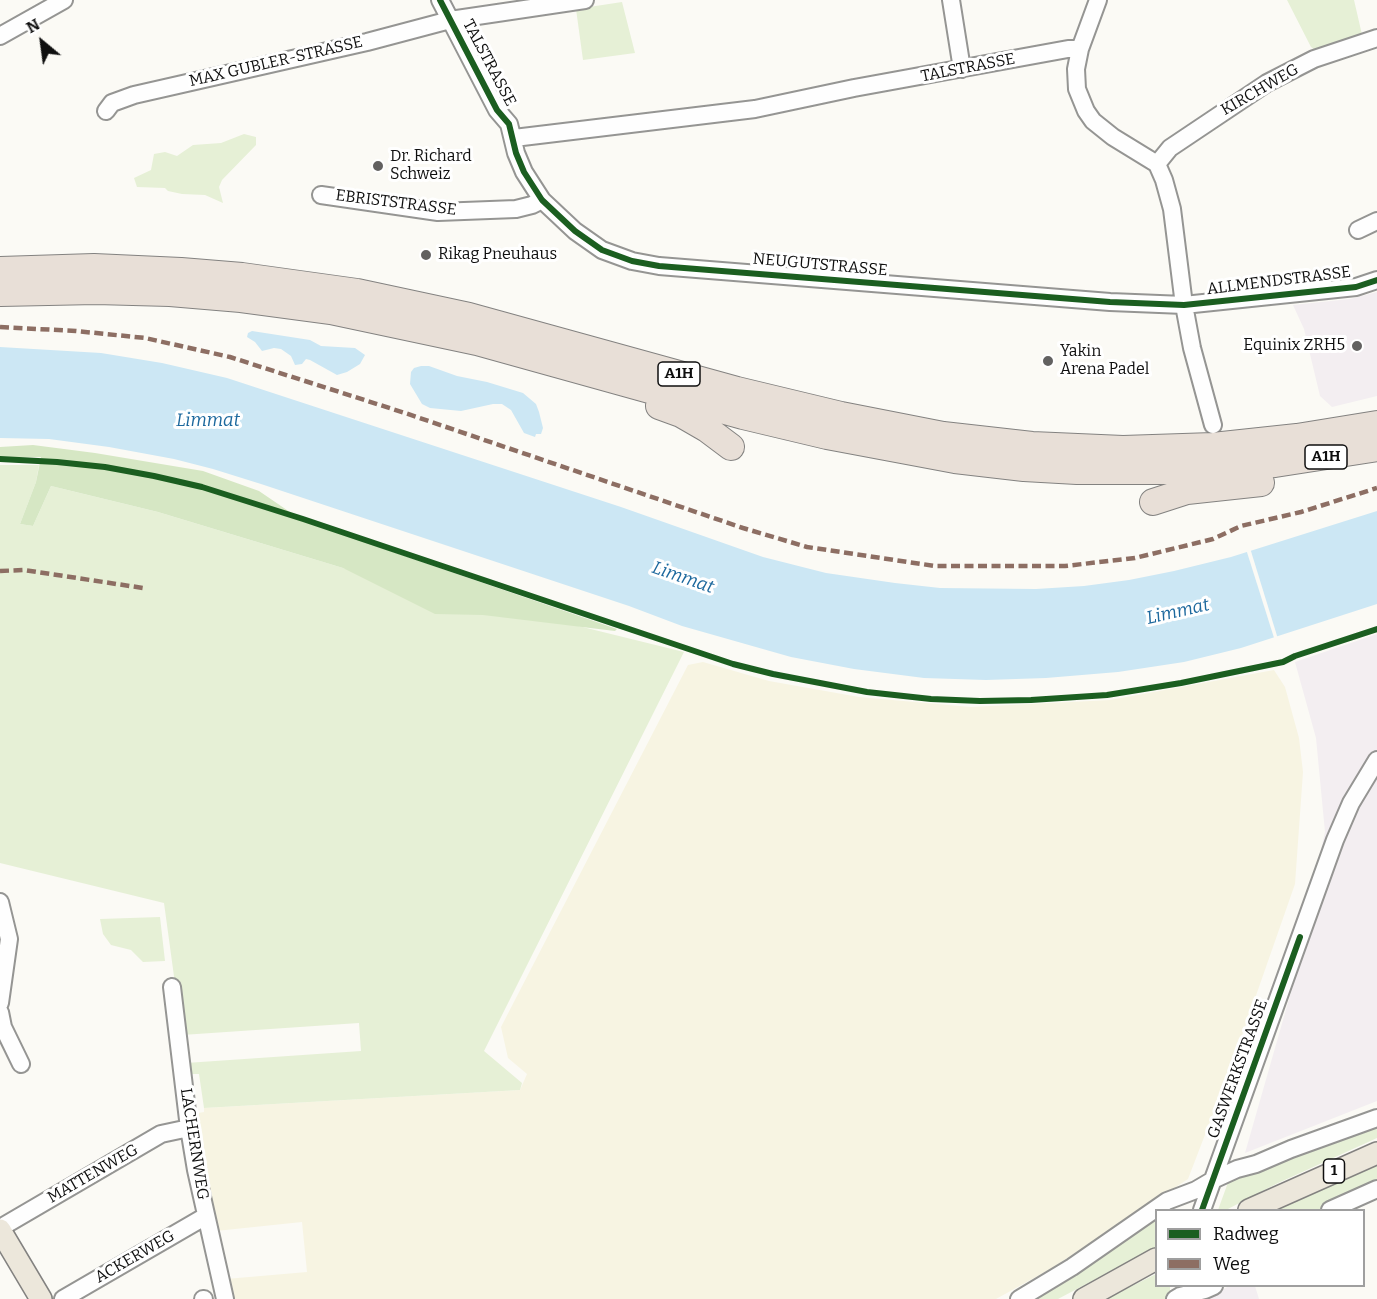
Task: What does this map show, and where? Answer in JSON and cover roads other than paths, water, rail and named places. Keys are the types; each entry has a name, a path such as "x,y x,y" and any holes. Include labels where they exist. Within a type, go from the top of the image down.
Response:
{"highway":[{"name":"A1H","path":"0,270 94,267 181,271 242,276 357,292 470,316 737,390 841,415 943,435 1021,444 1123,449 1213,446 1297,437 1377,424"},
{"name":"A1H","path":"0,293 96,291 170,293 241,299 331,311 386,321 547,361 743,416 827,436 955,460 1024,468 1130,472 1200,470 1275,464 1377,448"},
{"path":"547,361 681,414 707,429 731,447"},
{"path":"1153,502 1199,489 1293,479 1377,465"}],"main road":[{"name":"1","path":"1251,1209 1377,1153"},
{"path":"0,1229 41,1299"},
{"path":"1084,1299 1155,1260"}],"street":[{"path":"0,36 64,0"},
{"name":"TALSTRASSE","path":"440,0 497,110 509,124 514,138 745,111 1068,49 1080,49"},
{"name":"MAX GUBLER-STRASSE","path":"106,111 112,103 134,94 359,44 450,20 585,0"},
{"path":"951,0 962,69"},
{"path":"1098,0 1080,49 1076,69 1077,89 1093,121 1113,137 1156,164 1169,194 1184,306 1192,348 1213,425"},
{"name":"KIRCHWEG","path":"1156,164 1170,148 1267,83 1314,59 1377,38"},
{"name":"NEUGUTSTRASSE","path":"514,138 516,153 524,172 542,200 575,231 602,250 632,261 659,266 1184,306"},
{"name":"EBRISTSTRASSE","path":"321,195 438,212 516,209 542,200"},
{"path":"1358,230 1377,221"},
{"name":"ALLMENDSTRASSE","path":"1184,306 1356,287 1377,280"},
{"name":"GASWERKSTRASSE","path":"1202,1209 1226,1138 1344,820 1377,760"},
{"path":"0,902 9,939 0,1003"},
{"name":"LACHERNWEG","path":"172,987 189,1128 225,1299"},
{"path":"0,1012 2,1024 21,1064"},
{"path":"1155,1209 1167,1201 1196,1190 1237,1169 1256,1164 1377,1118"},
{"name":"MATTENWEG","path":"0,1229 161,1134 189,1128"},
{"path":"1226,1138 1240,1160 1256,1164"},
{"path":"1332,1209 1377,1189"},
{"path":"1019,1299 1072,1267 1155,1209"},
{"name":"ACKERWEG","path":"63,1299 206,1215"},
{"path":"1178,1295 1212,1287"}],"water":[{"path":"252,331 310,340 321,346 355,348 365,355 360,364 337,375 306,359 302,364 295,365 291,356 281,349 262,351 255,342 247,337"},
{"name":"Limmat","path":"0,347 101,353 162,363 227,378 621,507 763,557 826,573 895,583 940,588 1036,589 1129,580 1231,557 1377,511 1377,604 1241,648 1184,662 1118,672 986,680 924,678 854,669 791,657 682,626 629,606 213,469 109,447 49,439 0,438"},
{"path":"429,366 457,376 523,393 536,404 543,428 541,434 536,434 535,437 524,433 511,410 502,404 461,411 430,408 422,404 410,384 411,372 414,368"}],"place":[{"name":"Dr. Richard Schweiz","path":"378,166"},
{"name":"Rikag Pneuhaus","path":"426,255"},
{"name":"Equinix ZRH5","path":"1357,346"},
{"name":"Yakin Arena Padel","path":"1048,361"}]}
